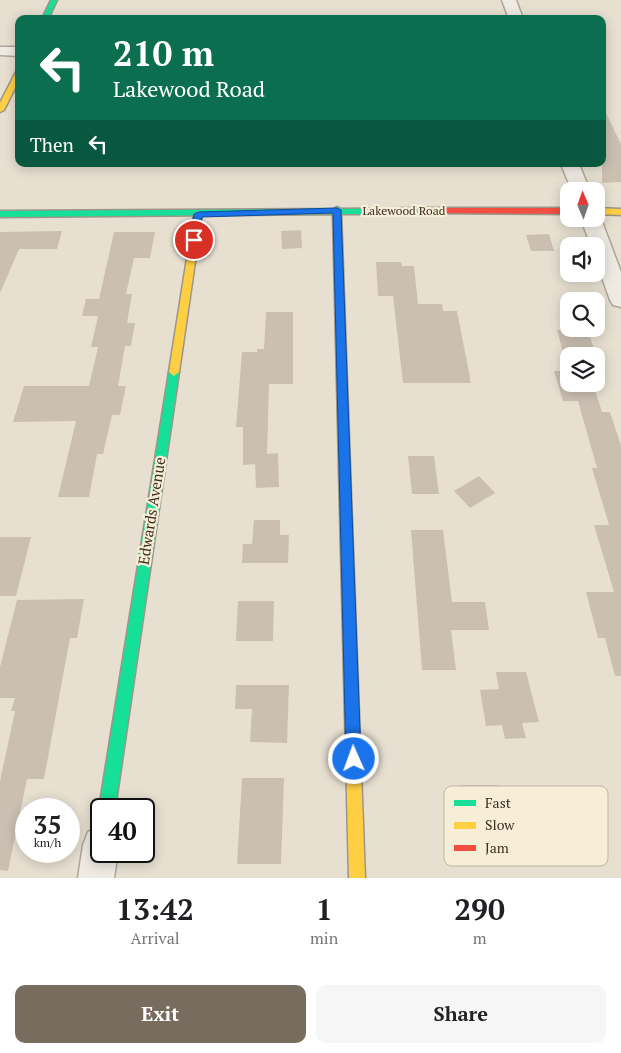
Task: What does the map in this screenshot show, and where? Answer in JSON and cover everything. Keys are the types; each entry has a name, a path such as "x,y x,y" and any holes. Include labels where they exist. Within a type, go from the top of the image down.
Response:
{"street":[{"path":"47,15 54,0"},
{"path":"509,0 515,15"},
{"path":"0,52 15,52"},
{"path":"0,110 15,80"},
{"path":"571,167 577,182"},
{"path":"337,210 357,878"},
{"name":"Lakewood Road","path":"0,214 198,214 337,210 560,211"},
{"path":"605,212 621,212"},
{"name":"Edwards Avenue","path":"109,798 198,214"},
{"path":"594,228 621,300"},
{"path":"96,878 98,863"}],"building":[{"path":"606,113 621,144 621,182 602,182 602,167 606,167"},
{"path":"301,230 302,248 282,249 281,231"},
{"path":"62,231 57,249 19,249 0,293 0,232"},
{"path":"114,232 155,232 150,258 134,258 126,294 132,294 127,323 135,323 131,346 125,346 118,386 126,386 120,415 112,415 103,454 97,454 89,497 58,497 76,421 13,422 24,386 89,386 98,347 91,347 98,316 82,316 86,299 99,299"},
{"path":"549,234 554,251 531,251 526,235"},
{"path":"376,262 401,262 402,266 414,266 418,304 442,304 443,311 457,311 471,383 403,383 393,296 378,296"},
{"path":"266,312 293,312 293,384 269,384 267,454 278,453 279,487 256,488 255,464 243,465 243,427 236,427 242,352 257,352 257,349 264,349"},
{"path":"557,330 560,330 560,337 590,337 593,347 562,347"},
{"path":"554,371 560,371 560,391"},
{"path":"560,392 596,392 602,412 610,412 621,446 621,676 615,676 605,638 598,638 586,592 614,592 594,525 609,525 592,468 597,468 578,401 563,401"},
{"path":"408,456 434,456 439,494 412,494"},
{"path":"479,476 495,493 470,508 454,491"},
{"path":"254,520 280,520 280,535 289,535 288,563 242,563 243,544 252,544"},
{"path":"411,530 443,530 452,602 485,602 489,630 451,630 456,670 422,670"},
{"path":"0,537 31,537 16,596 0,596"},
{"path":"84,599 77,638 70,638 44,779 27,779 23,798 15,798 15,837 8,871 0,870 0,781 15,711 11,711 15,698 0,698 0,667 17,600"},
{"path":"238,601 274,601 273,641 236,641"},
{"path":"496,672 526,672 539,722 522,723 526,738 505,739 502,725 486,726 480,690 499,689"},
{"path":"236,685 289,685 287,743 250,742 252,709 235,709"},
{"path":"242,778 284,778 281,864 237,864"},
{"path":"460,785 498,786 460,786"}],"traffic: fast":[{"path":"47,15 54,0"},
{"path":"337,210 347,552"},
{"path":"0,214 427,211"},
{"path":"109,798 174,372"}],"traffic: slow":[{"path":"0,110 15,80"},
{"path":"605,211 621,212"},
{"path":"174,372 198,214"},
{"path":"347,552 357,878"}],"traffic: jam":[{"path":"427,211 560,211"}],"route":[{"path":"194,240 198,214 337,210 354,759"}]}
